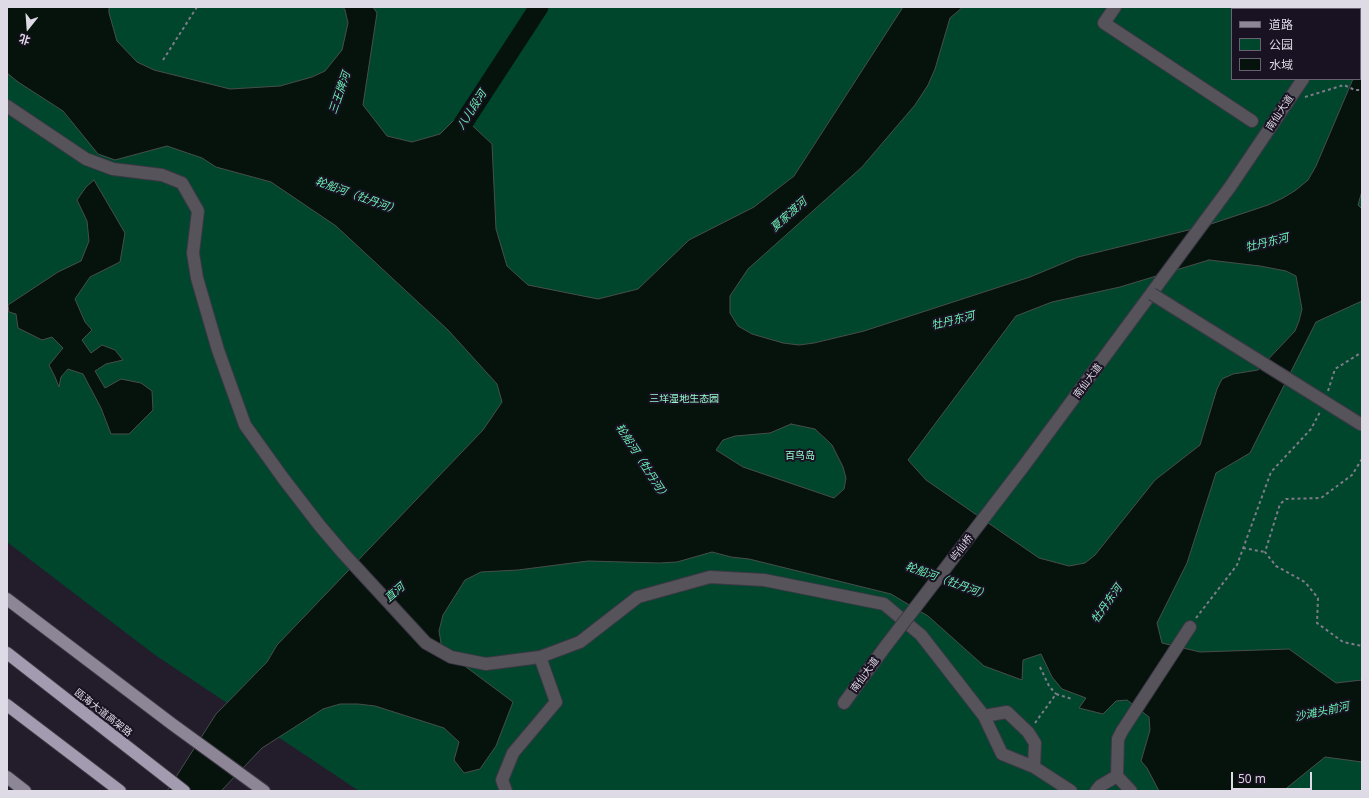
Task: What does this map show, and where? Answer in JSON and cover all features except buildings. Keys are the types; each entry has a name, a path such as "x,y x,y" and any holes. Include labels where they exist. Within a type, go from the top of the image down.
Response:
{"highway":[{"name":"瓯海大道高架路","path":"7,654 184,791"},
{"path":"7,705 120,791"},
{"path":"149,764 193,791"},
{"path":"105,779 110,791"}],"main road":[{"path":"7,599 172,724 260,788"},
{"path":"7,778 25,791"}],"street":[{"path":"1115,7 1104,23 1252,122"},
{"name":"南仙大道","path":"1023,467 1230,187 1302,80"},
{"path":"7,106 86,159 113,169 162,175 182,183 198,211 193,253 196,278 218,350 245,424 283,478 343,553 426,643 451,657 486,664 540,657 580,642 638,597 710,577 764,580 884,604 921,634 984,716 1002,754 1034,767 1071,791"},
{"path":"1152,294 1362,425"},
{"name":"屿仙桥","path":"885,647 1023,467"},
{"path":"1131,791 1116,776 1118,739 1122,730 1190,627"},
{"name":"南仙大道","path":"844,703 885,647"},
{"path":"506,791 502,780 513,753 556,702 540,657"},
{"path":"984,716 1007,712 1028,732 1035,743 1034,767"},
{"path":"1096,791 1100,786 1116,776"}],"path":[{"path":"163,60 197,7"},
{"path":"1302,98 1344,85 1355,90 1362,90"},
{"path":"1326,397 1335,369 1359,354 1362,354"},
{"path":"1190,627 1237,565 1271,472 1311,429 1321,410"},
{"path":"1265,552 1280,504 1286,499 1321,498 1352,475 1362,459"},
{"path":"1243,548 1265,552 1276,566 1305,582 1318,598 1317,623 1343,642 1362,646"},
{"path":"1040,667 1048,686 1056,694 1072,699"},
{"path":"1028,732 1056,694"}],"green space":[{"name":"三垟湿地生态园","path":"7,7 1362,7 1362,791 359,791 155,655 7,542"}],"water":[{"path":"7,7 109,7 109,13 117,41 137,62 154,70 230,89 280,86 312,77 325,71 342,50 348,23 343,7 373,7 377,13 363,105 387,136 412,142 440,134 460,114 492,144 496,229 507,266 528,285 598,299 638,289 689,240 754,207 794,176 903,7 963,7 950,18 935,69 928,85 915,105 862,167 748,269 730,296 730,313 738,326 752,334 783,343 799,345 814,343 864,331 1030,277 1078,257 1205,226 1268,205 1283,198 1308,180 1316,166 1353,80 1361,80 1362,57 1362,191 1358,205 1362,209 1362,301 1316,322 1250,453 1216,473 1187,563 1157,623 1162,643 1200,652 1289,649 1336,683 1362,680 1362,762 1325,757 1283,791 1159,791 1147,768 1141,761 1150,730 1149,717 1127,700 1116,701 1103,714 1079,708 1086,698 1062,689 1052,677 1041,654 1023,660 1022,680 984,666 928,616 891,594 749,559 731,557 712,552 677,562 588,561 518,570 481,572 465,580 443,615 439,631 442,649 513,702 496,746 480,769 464,773 454,760 459,742 444,728 375,706 340,704 323,709 262,748 221,791 167,791 216,714 267,662 277,645 483,430 502,402 497,384 448,330 336,226 271,182 216,167 202,158 167,146 115,160 98,154 63,111 18,82 7,73","holes":["1209,260 1260,266 1286,271 1296,276 1302,309 1295,331 1258,370 1233,374 1222,379 1217,389 1200,445 1155,480 1095,555 1085,563 1069,566 1039,558 926,480 908,460 1016,316 1052,302 1120,287","791,424 815,429 832,445 843,467 846,478 844,489 834,498 743,467 716,450 723,440 735,436 770,433"]},
{"path":"1323,7 1362,7 1362,52 1361,8"},
{"path":"94,180 125,233 120,262 90,277 75,299 85,322 92,330 82,340 91,353 102,345 115,350 123,360 106,364 95,371 105,388 121,379 141,383 152,391 153,410 129,434 111,434 101,408 83,374 68,369 61,377 59,387 49,365 63,348 52,337 42,340 18,328 16,314 9,312 8,305 58,272 81,261 89,241 87,221 77,200 86,187"}],"waterway":[{"name":"八儿段河","path":"451,142 539,7"}],"water label":[{"name":"三王牌河","path":"340,93"},
{"name":"轮船河（牡丹河）","path":"357,196"},
{"name":"夏家渡河","path":"789,215"},
{"name":"牡丹东河","path":"1267,243"},
{"name":"牡丹东河","path":"953,321"},
{"name":"轮船河（牡丹河）","path":"642,462"},
{"name":"轮船河（牡丹河）","path":"947,581"},
{"name":"直河","path":"395,593"},
{"name":"牡丹东河","path":"1107,604"},
{"name":"沙滩头前河","path":"1322,712"}],"park label":[{"name":"百鸟岛","path":"800,456"}]}
